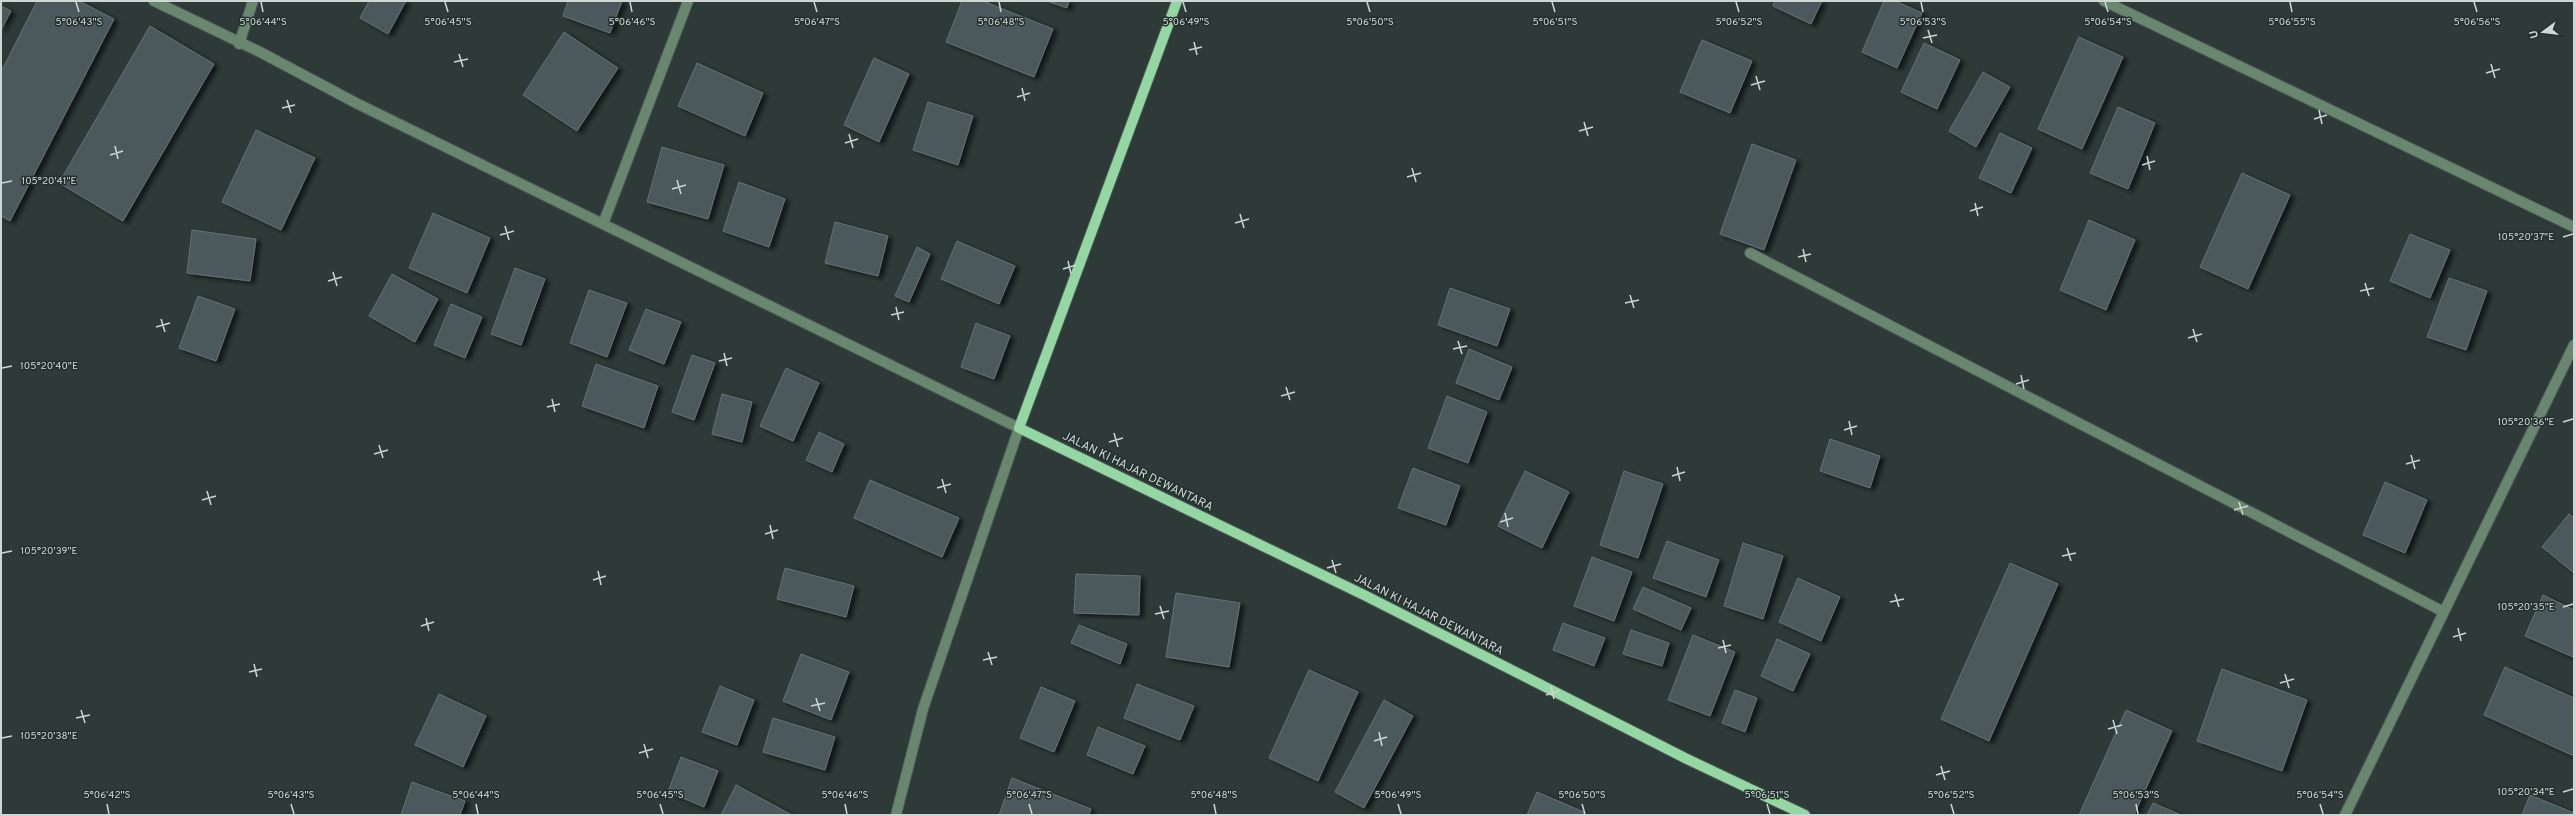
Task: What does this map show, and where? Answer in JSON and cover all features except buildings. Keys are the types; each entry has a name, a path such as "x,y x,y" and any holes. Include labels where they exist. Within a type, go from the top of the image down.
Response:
{"main road":[{"path":"1019,428 1177,1"},
{"name":"JALAN KI HAJAR DEWANTARA","path":"1019,428 1366,596 1687,759 1805,815"}],"street":[{"path":"154,1 238,44 1019,428 923,709 896,815"},
{"path":"238,44 253,1"},
{"path":"603,224 688,1"},
{"path":"2104,1 2574,227"},
{"path":"1750,253 2444,612"},
{"path":"2345,815 2574,345"}]}
